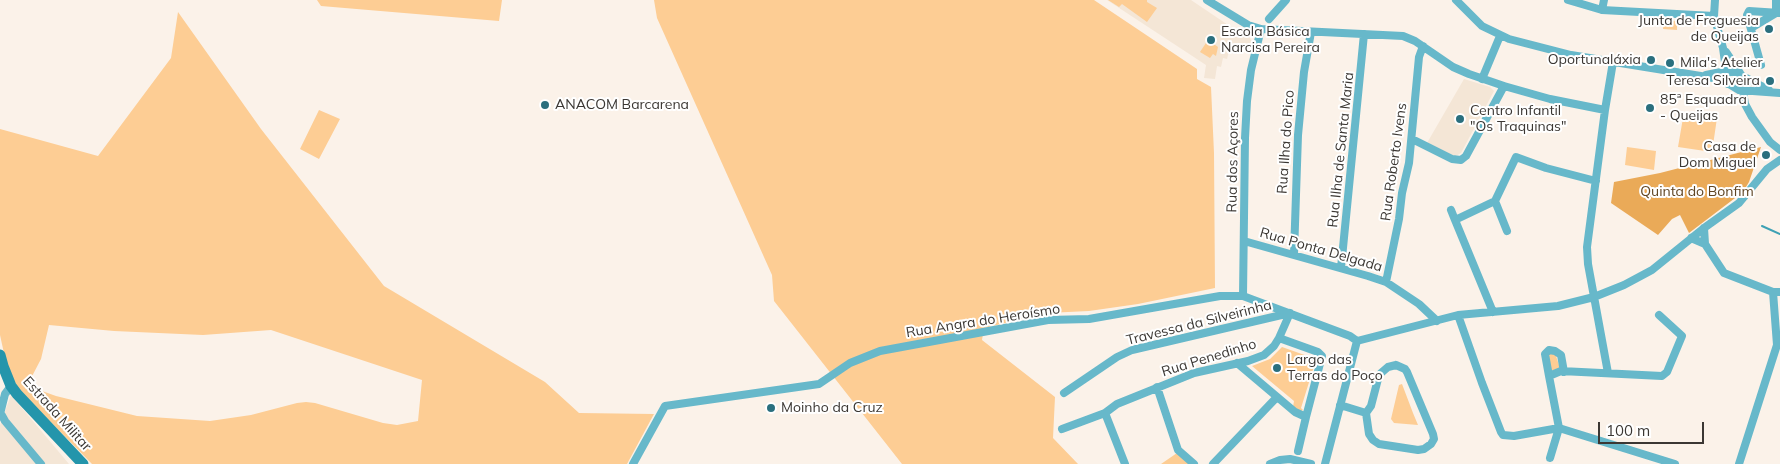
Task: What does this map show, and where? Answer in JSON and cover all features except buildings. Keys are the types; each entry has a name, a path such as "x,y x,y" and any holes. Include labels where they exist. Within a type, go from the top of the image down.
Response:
{"street":[{"path":"1207,0 1248,25 1261,29 1403,36 1416,40 1453,67 1482,79 1550,99 1605,110"},
{"path":"1269,19 1286,0"},
{"path":"1456,0 1479,23 1500,36 1550,50 1719,79 1731,76"},
{"path":"1568,0 1602,10 1714,16"},
{"path":"1602,10 1604,0"},
{"path":"1715,0 1714,16 1734,88 1744,91 1776,92"},
{"path":"1776,0 1778,13"},
{"path":"1761,65 1747,17 1749,11 1778,13"},
{"path":"1751,28 1778,13"},
{"name":"Rua dos Açores","path":"1243,296 1244,138 1248,90 1261,29"},
{"name":"Rua Ilha do Pico","path":"1294,254 1298,135 1310,32"},
{"name":"Rua Ilha de Santa Maria","path":"1341,268 1364,34"},
{"path":"1482,79 1500,36"},
{"name":"Rua Roberto Ivens","path":"1386,282 1409,164 1419,57 1423,46"},
{"path":"1723,48 1731,76"},
{"path":"1608,373 1588,264 1587,247 1613,62"},
{"path":"1704,76 1731,76 1749,80 1776,92"},
{"path":"1749,80 1749,86 1744,91 1745,104 1770,142 1780,150"},
{"path":"1412,139 1452,160 1461,160 1466,156 1504,86"},
{"path":"1455,220 1496,201 1516,157 1546,168 1596,181"},
{"path":"1325,464 1357,341 1458,315 1558,306 1594,297 1624,285 1652,270 1691,238 1739,203 1767,169 1780,160"},
{"path":"1496,201 1507,231"},
{"path":"1451,210 1493,312"},
{"path":"1704,228 1705,244 1724,273 1776,292 1778,316 1777,345 1739,464"},
{"path":"1691,238 1705,244"},
{"name":"Rua Ponta Delgada","path":"1244,241 1386,282 1419,304 1437,321"},
{"name":"Rua Angra do Heroísmo","path":"633,464 665,406 819,384 850,363 880,351 1048,320 1089,319 1220,296 1243,296 1350,336 1357,341"},
{"name":"Rua Penedinho","path":"1062,429 1105,413 1117,404 1194,373 1264,355 1280,338 1290,313"},
{"name":"Travessa da Silveirinha","path":"1064,393 1117,357 1132,350 1290,313"},
{"path":"1458,315 1503,435 1514,436 1559,428 1675,464"},
{"path":"1549,376 1564,372 1658,377 1665,374 1682,336 1659,315"},
{"path":"1280,338 1318,352 1322,356 1298,451"},
{"path":"1550,458 1559,428 1545,354 1549,350 1555,350 1561,355 1564,372"},
{"name":"Estrada Militar","path":"0,355 11,386 17,394 83,464"},
{"path":"1237,363 1295,412 1306,417"},
{"path":"1396,365 1407,372 1432,430 1434,439 1431,444 1421,450 1379,444 1369,434 1366,413 1371,406 1379,376 1388,367 1396,365"},
{"path":"11,386 5,394 0,413 41,464"},
{"path":"1157,387 1178,450 1194,464"},
{"path":"1214,464 1277,397"},
{"path":"1340,405 1366,413"},
{"path":"1105,413 1125,464"},
{"path":"1270,464 1280,460 1311,464"}],"shaded area":[{"path":"317,0 502,0 499,21 321,6"},
{"path":"654,0 1094,0 1197,69 1197,79 1211,87 1214,153 1215,288 1138,304 1089,311 1047,313 984,328 982,340 1055,397 1053,438 1078,464 902,464 774,301 772,275 657,18"},
{"name":"Escola Básica Narcisa Pereira","path":"1107,0 1191,0 1234,29 1239,30 1238,33 1248,35 1253,42 1252,46 1231,43 1227,59 1223,58 1221,67 1217,66 1215,79 1204,78 1206,65"},
{"path":"1108,0 1147,0 1147,2 1157,8 1147,22 1122,4 1119,7"},
{"path":"178,12 261,129 384,286 545,382 579,413 654,414 627,464 92,464 19,390 7,367 0,335 0,129 98,156 171,58","holes":["49,325 114,331 203,335 271,330 422,380 418,421 397,425 383,423 306,402 251,415 210,421 137,416 56,396 42,391 29,382 41,359"]},
{"path":"1664,20 1677,21 1677,30 1663,29"},
{"path":"1208,40 1218,47 1216,56 1213,54 1210,58 1200,52"},
{"name":"Centro Infantil \"Os Traquinas\"","path":"1464,79 1490,87 1494,91 1461,153 1454,157 1427,143"},
{"path":"319,110 340,119 319,159 300,149"},
{"path":"1684,112 1717,118 1712,152 1678,147"},
{"path":"1627,147 1656,151 1654,170 1625,165"},
{"path":"1282,347 1313,358 1315,363 1301,408 1303,410 1300,412 1293,407 1294,401 1252,366 1270,359"},
{"path":"1550,353 1555,353 1560,368 1551,371 1548,356"},
{"path":"1402,384 1418,425 1394,423 1391,419 1399,385"},
{"path":"11,395 69,464 0,464 0,425"},
{"path":"1177,453 1189,464 1161,464"}],"green space":[{"name":"Quinta do Bonfim","path":"1761,147 1749,182 1743,192 1689,233 1680,215 1672,219 1658,235 1611,203 1614,182 1660,173"}],"waterway":[{"path":"1762,226 1780,234"}],"place":[{"name":"Junta de Freguesia de Queijas","path":"1769,29"},
{"name":"Escola Básica Narcisa Pereira","path":"1211,40"},
{"name":"Oportunaláxia","path":"1651,60"},
{"name":"Mila's Atelier","path":"1670,63"},
{"name":"Teresa Silveira","path":"1770,81"},
{"name":"ANACOM Barcarena","path":"545,105"},
{"name":"85ª Esquadra - Queijas","path":"1650,108"},
{"name":"Centro Infantil \"Os Traquinas\"","path":"1460,119"},
{"name":"Casa de Dom Miguel","path":"1766,155"},
{"name":"Largo das Terras do Poço","path":"1277,368"},
{"name":"Moinho da Cruz","path":"771,408"}]}
